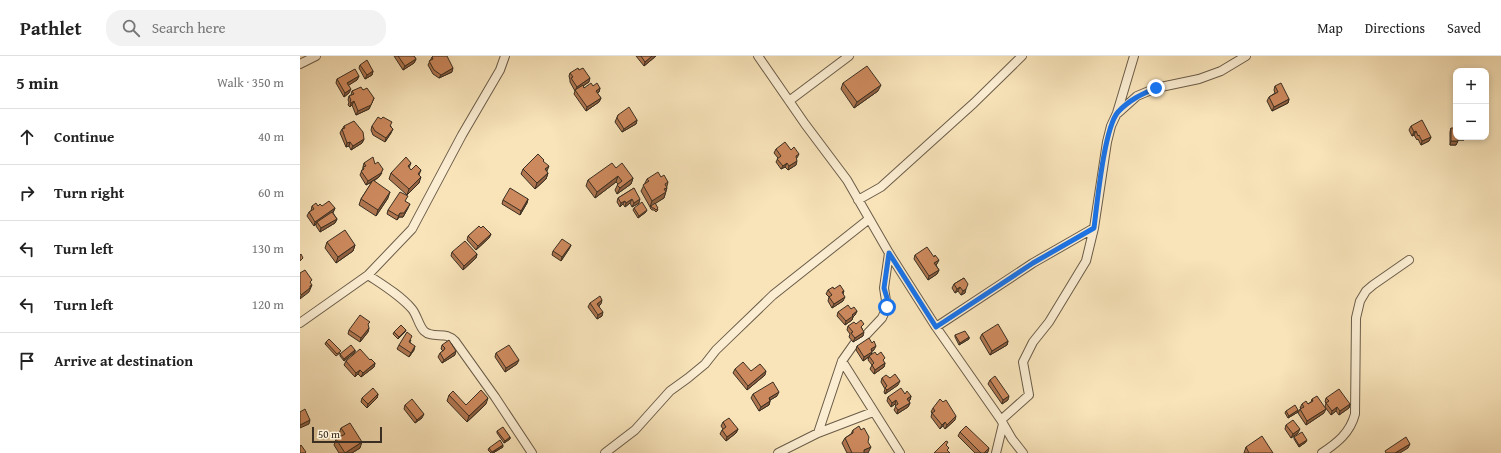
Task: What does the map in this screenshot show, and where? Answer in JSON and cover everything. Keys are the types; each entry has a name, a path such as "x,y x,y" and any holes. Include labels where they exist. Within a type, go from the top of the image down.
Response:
{"street":[{"path":"300,64 316,56"},
{"path":"300,323 368,275 412,230 462,135 500,70 505,56"},
{"path":"758,56 847,180 889,253 936,327 1023,453"},
{"path":"789,101 849,56"},
{"path":"858,200 881,187 974,104 1022,56"},
{"path":"996,453 1002,422 1029,395 1023,362 1033,342 1049,322 1066,292 1086,262 1094,228 1107,142 1134,56"},
{"path":"1117,113 1137,96 1156,88 1199,79 1214,74 1246,56"},
{"path":"605,453 635,430 670,391 705,364 773,295 869,219"},
{"path":"936,327 1033,263 1094,228"},
{"path":"818,433 842,361 854,344 866,335 882,318 887,307 887,298 884,288 889,253"},
{"path":"1322,453 1333,446 1347,432 1352,424 1355,414 1356,318 1360,301 1373,285 1409,260"},
{"path":"368,275 388,288 411,308 417,316 421,328 425,332 429,334 448,336 455,341 495,397 532,453"},
{"path":"842,361 900,453"},
{"path":"778,453 818,433 873,412"}],"building":[{"path":"398,56 414,56 416,59 405,66"},
{"path":"433,56 447,56 453,68 441,75 434,70 429,61 433,59"},
{"path":"641,56 652,56 645,62"},
{"path":"367,60 373,71 367,75 360,65"},
{"path":"867,66 881,85 857,102 843,83"},
{"path":"578,68 579,70 583,68 590,78 577,87 571,78 573,77 570,73"},
{"path":"355,69 359,76 347,83 351,89 345,93 337,79"},
{"path":"591,83 593,86 597,83 600,88 596,91 601,98 587,107 575,90 583,85 584,88"},
{"path":"1281,83 1289,99 1274,107 1269,97 1278,92 1275,86"},
{"path":"361,87 363,90 367,88 374,98 371,105 358,111 354,101 351,103 349,96 354,94 352,91"},
{"path":"629,107 637,120 624,129 617,118 618,115"},
{"path":"378,117 381,119 383,117 392,122 390,126 393,129 386,138 375,131 372,126"},
{"path":"1422,120 1431,137 1422,141 1411,126"},
{"path":"354,121 363,132 364,139 353,146 350,142 347,143 342,129 345,128 344,126"},
{"path":"1451,128 1453,128 1453,140 1458,141 1451,141"},
{"path":"785,142 791,150 794,147 799,154 796,156 797,161 789,166 787,163 783,166 777,159 781,156 776,149"},
{"path":"538,154 549,166 545,169 548,173 537,183 523,169"},
{"path":"373,157 375,164 378,162 383,169 381,173 368,181 361,171 364,169 363,167 366,166 364,163"},
{"path":"406,157 411,163 408,166 411,170 416,165 421,170 418,174 421,177 409,189 391,173"},
{"path":"612,163 616,168 622,163 633,178 620,188 617,185 622,181 618,176 597,192 588,180"},
{"path":"658,172 661,177 664,175 668,182 665,184 667,188 664,189 666,192 652,201 643,185 649,181 647,179"},
{"path":"373,180 390,192 378,210 361,199"},
{"path":"510,188 528,199 521,211 503,200"},
{"path":"634,188 640,199 634,203 632,199 626,203 625,201 621,203 618,198"},
{"path":"400,192 408,196 405,201 410,204 404,213 400,213 398,216 388,210"},
{"path":"329,201 335,208 315,222 309,212 314,209 312,206 316,203 318,206 320,204 322,206"},
{"path":"642,202 647,210 639,216 634,208"},
{"path":"655,203 658,208 656,210 651,206"},
{"path":"332,212 337,219 321,228 317,222"},
{"path":"479,226 481,228 483,226 491,234 478,246 468,236"},
{"path":"345,230 355,245 338,257 327,242"},
{"path":"562,239 571,245 562,257 553,251"},
{"path":"465,241 477,254 464,266 452,252"},
{"path":"927,247 934,257 935,255 939,260 934,263 939,270 929,276 915,255"},
{"path":"301,254 303,258 300,261 300,255"},
{"path":"305,270 312,280 310,282 312,285 301,295 300,273"},
{"path":"964,278 968,284 966,289 963,291 960,287 957,289 954,284"},
{"path":"840,285 844,291 842,292 845,297 834,304 829,297 832,295 828,290 833,287 834,289"},
{"path":"600,296 602,300 597,304 603,312 598,315 590,303"},
{"path":"848,305 851,309 854,307 857,311 846,321 838,312"},
{"path":"360,315 370,322 368,324 369,328 361,338 349,330"},
{"path":"861,320 864,324 861,327 864,332 855,338 851,333 853,332 848,326 854,322 856,324"},
{"path":"998,324 1008,341 992,351 982,334"},
{"path":"401,325 406,330 399,337 394,332"},
{"path":"965,331 969,337 960,343 955,335"},
{"path":"407,332 412,336 409,342 415,346 411,353 399,345"},
{"path":"869,338 872,343 874,341 876,346 871,349 872,352 864,357 857,346"},
{"path":"329,339 341,351 337,354 326,342"},
{"path":"449,340 456,351 444,360 440,353 445,348 442,345"},
{"path":"351,345 355,350 344,359 340,354"},
{"path":"509,345 519,360 506,368 496,353"},
{"path":"360,349 370,360 371,359 375,363 363,373 360,370 356,373 346,361"},
{"path":"875,352 877,355 881,352 885,358 883,360 885,363 875,370 872,365 874,363 869,356"},
{"path":"743,362 751,371 760,364 766,371 748,386 735,369"},
{"path":"895,374 900,381 887,390 885,388 887,386 882,378 886,375 890,378"},
{"path":"995,376 1009,396 1003,400 990,380"},
{"path":"773,382 779,392 769,398 770,401 761,407 753,394"},
{"path":"373,388 378,394 368,404 362,398"},
{"path":"901,388 905,394 907,391 911,396 907,399 910,403 898,410 895,406 898,404 896,400 892,403 888,397"},
{"path":"1339,389 1350,404 1340,411 1337,407 1332,411 1326,403 1329,401 1326,398"},
{"path":"481,390 488,398 469,416 449,395 453,391 466,405"},
{"path":"1317,396 1326,409 1307,421 1300,409 1304,407 1302,404 1306,401 1308,404"},
{"path":"412,399 424,414 417,420 405,405"},
{"path":"940,399 943,402 946,400 956,416 947,425 945,422 942,425 932,413 935,411 933,408"},
{"path":"1295,405 1298,410 1289,416 1286,411"},
{"path":"305,409 310,420 300,425 300,412"},
{"path":"729,418 738,429 727,437 722,430 726,427 723,422"},
{"path":"1293,420 1300,429 1293,434 1286,425"},
{"path":"350,423 362,442 345,453 336,439 345,434 341,428"},
{"path":"859,426 861,430 864,428 869,437 868,442 871,447 864,450 864,453 852,453 845,438 853,433 853,430"},
{"path":"966,426 989,448 984,453 981,453 960,432"},
{"path":"503,427 510,437 505,441 497,431"},
{"path":"1302,432 1307,440 1299,445 1294,437"},
{"path":"1262,436 1273,453 1249,453 1246,447"},
{"path":"1406,437 1410,444 1395,453 1386,453 1385,451"},
{"path":"500,440 503,445 492,452 489,448"},
{"path":"946,441 948,442 946,445 949,448 947,450 950,453 934,453"},
{"path":"301,445 306,452 305,453 300,453"}],"route":[{"path":"887,307 887,298 884,288 889,253 936,327 1033,263 1094,228 1107,142 1111,126 1117,113 1137,96 1156,88"}]}
